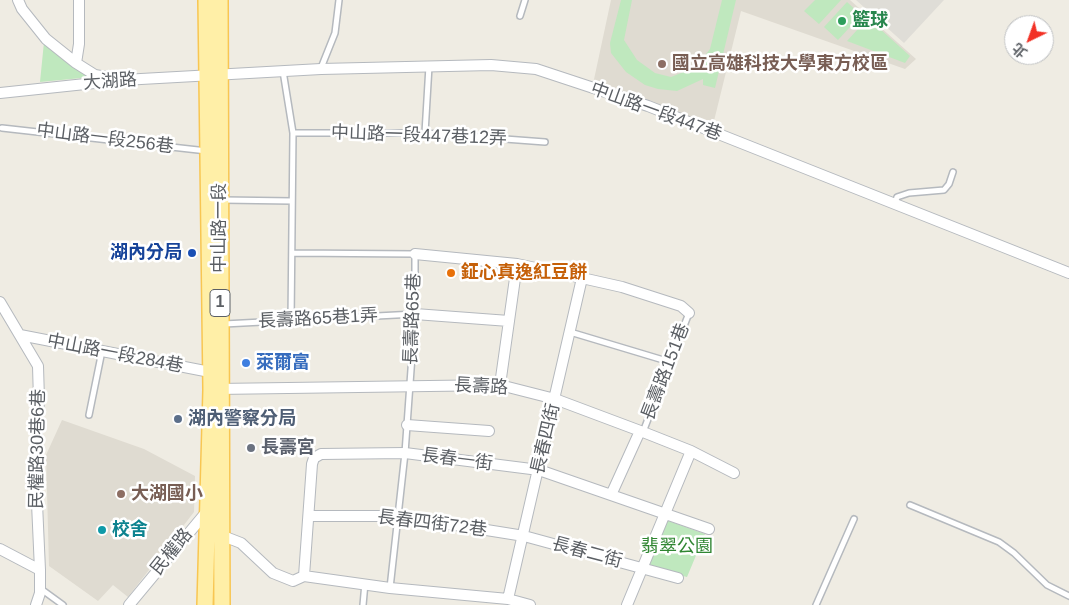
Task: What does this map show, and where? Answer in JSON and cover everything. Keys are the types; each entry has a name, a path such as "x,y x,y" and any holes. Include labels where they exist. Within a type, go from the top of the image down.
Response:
{"main road":[{"name":"中山路一段","path":"205,605 213,509 221,324 214,74 206,0"},
{"name":"中山路一段","path":"217,389 210,372 208,151 220,0"},
{"name":"中山路一段","path":"213,509 222,536 222,605"}],"street":[{"path":"18,0 46,39 76,63 95,74 123,80"},
{"path":"76,63 80,44 79,0"},
{"name":"中山路一段447巷","path":"214,74 321,69 491,65 536,69 648,106 1069,273"},
{"name":"大湖路","path":"0,93 123,80 214,74"},
{"path":"415,254 517,264 622,287 681,306 689,313"},
{"path":"500,384 517,264"},
{"name":"長春四街","path":"508,600 582,278"},
{"name":"民權路30巷6巷","path":"0,302 38,366 40,383 35,459 40,589 36,605"},
{"path":"416,314 509,321"},
{"name":"中山路一段284巷","path":"20,335 210,372"},
{"name":"長壽路","path":"217,389 410,384 500,384 555,399 642,431 691,451 734,474"},
{"path":"407,425 489,431"},
{"path":"611,495 642,431"},
{"path":"627,605 691,451"},
{"name":"長春一街","path":"304,576 312,464 314,458 321,454 405,453 539,470 709,529"},
{"name":"民權路","path":"130,605 213,509"},
{"name":"長春四街72巷","path":"309,516 399,516 524,536"},
{"path":"222,536 241,543 279,576 293,581 304,576 366,583 390,588 508,600 530,605"},
{"name":"長春二街","path":"524,536 678,578"},
{"path":"0,549 40,570"}],"lane":[{"path":"321,69 335,33 339,0"},
{"path":"520,16 525,0"},
{"path":"425,133 429,66"},
{"path":"283,71 293,133 291,320"},
{"name":"中山路一段256巷","path":"2,128 208,151"},
{"name":"中山路一段447巷12弄","path":"293,133 425,133 545,142"},
{"path":"895,204 897,197 909,193 944,190 949,184 953,172"},
{"path":"219,200 292,201"},
{"path":"292,253 415,254"},
{"name":"長壽路65巷","path":"390,588 405,453 416,314 415,254"},
{"name":"長壽路151巷","path":"642,431 689,313"},
{"name":"長壽路65巷1弄","path":"221,324 416,314"},
{"path":"570,332 670,362"},
{"path":"89,416 102,351"},
{"path":"910,505 999,542 1020,558 1047,585 1069,596"},
{"path":"816,605 854,519"},
{"path":"363,605 366,583"},
{"path":"40,589 63,605"}],"shaded area":[{"name":"國立高雄科技大學東方校區","path":"611,0 850,0 916,59 905,69 741,11 712,129 593,84"},
{"path":"856,0 944,0 904,43"},
{"name":"大湖國小","path":"62,420 144,449 195,476 194,512 128,597 113,585 98,601 49,566 46,455"}],"green space":[{"path":"621,0 632,0 624,40 637,60 655,73 671,77 696,67 710,49 722,0 736,0 715,88 703,85 703,79 677,91 658,89 645,85 626,72 611,53 610,43"},
{"name":"籃球","path":"815,0 841,0 819,24 804,11"},
{"name":"籃球","path":"847,2 861,15 838,40 824,27"},
{"path":"868,18 910,56 905,63 847,41"},
{"path":"44,42 92,77 40,82"},
{"name":"翡翠公園","path":"666,520 705,534 687,577 647,567"}],"place":[{"name":"籃球","path":"842,21"},
{"name":"國立高雄科技大學東方校區","path":"662,64"},
{"name":"湖內分局","path":"192,253"},
{"name":"鉦心真逸紅豆餅","path":"451,273"},
{"name":"萊爾富","path":"246,363"},
{"name":"湖內警察分局","path":"178,419"},
{"name":"長壽宮","path":"251,448"},
{"name":"大湖國小","path":"121,494"},
{"name":"校舍","path":"102,530"}]}
